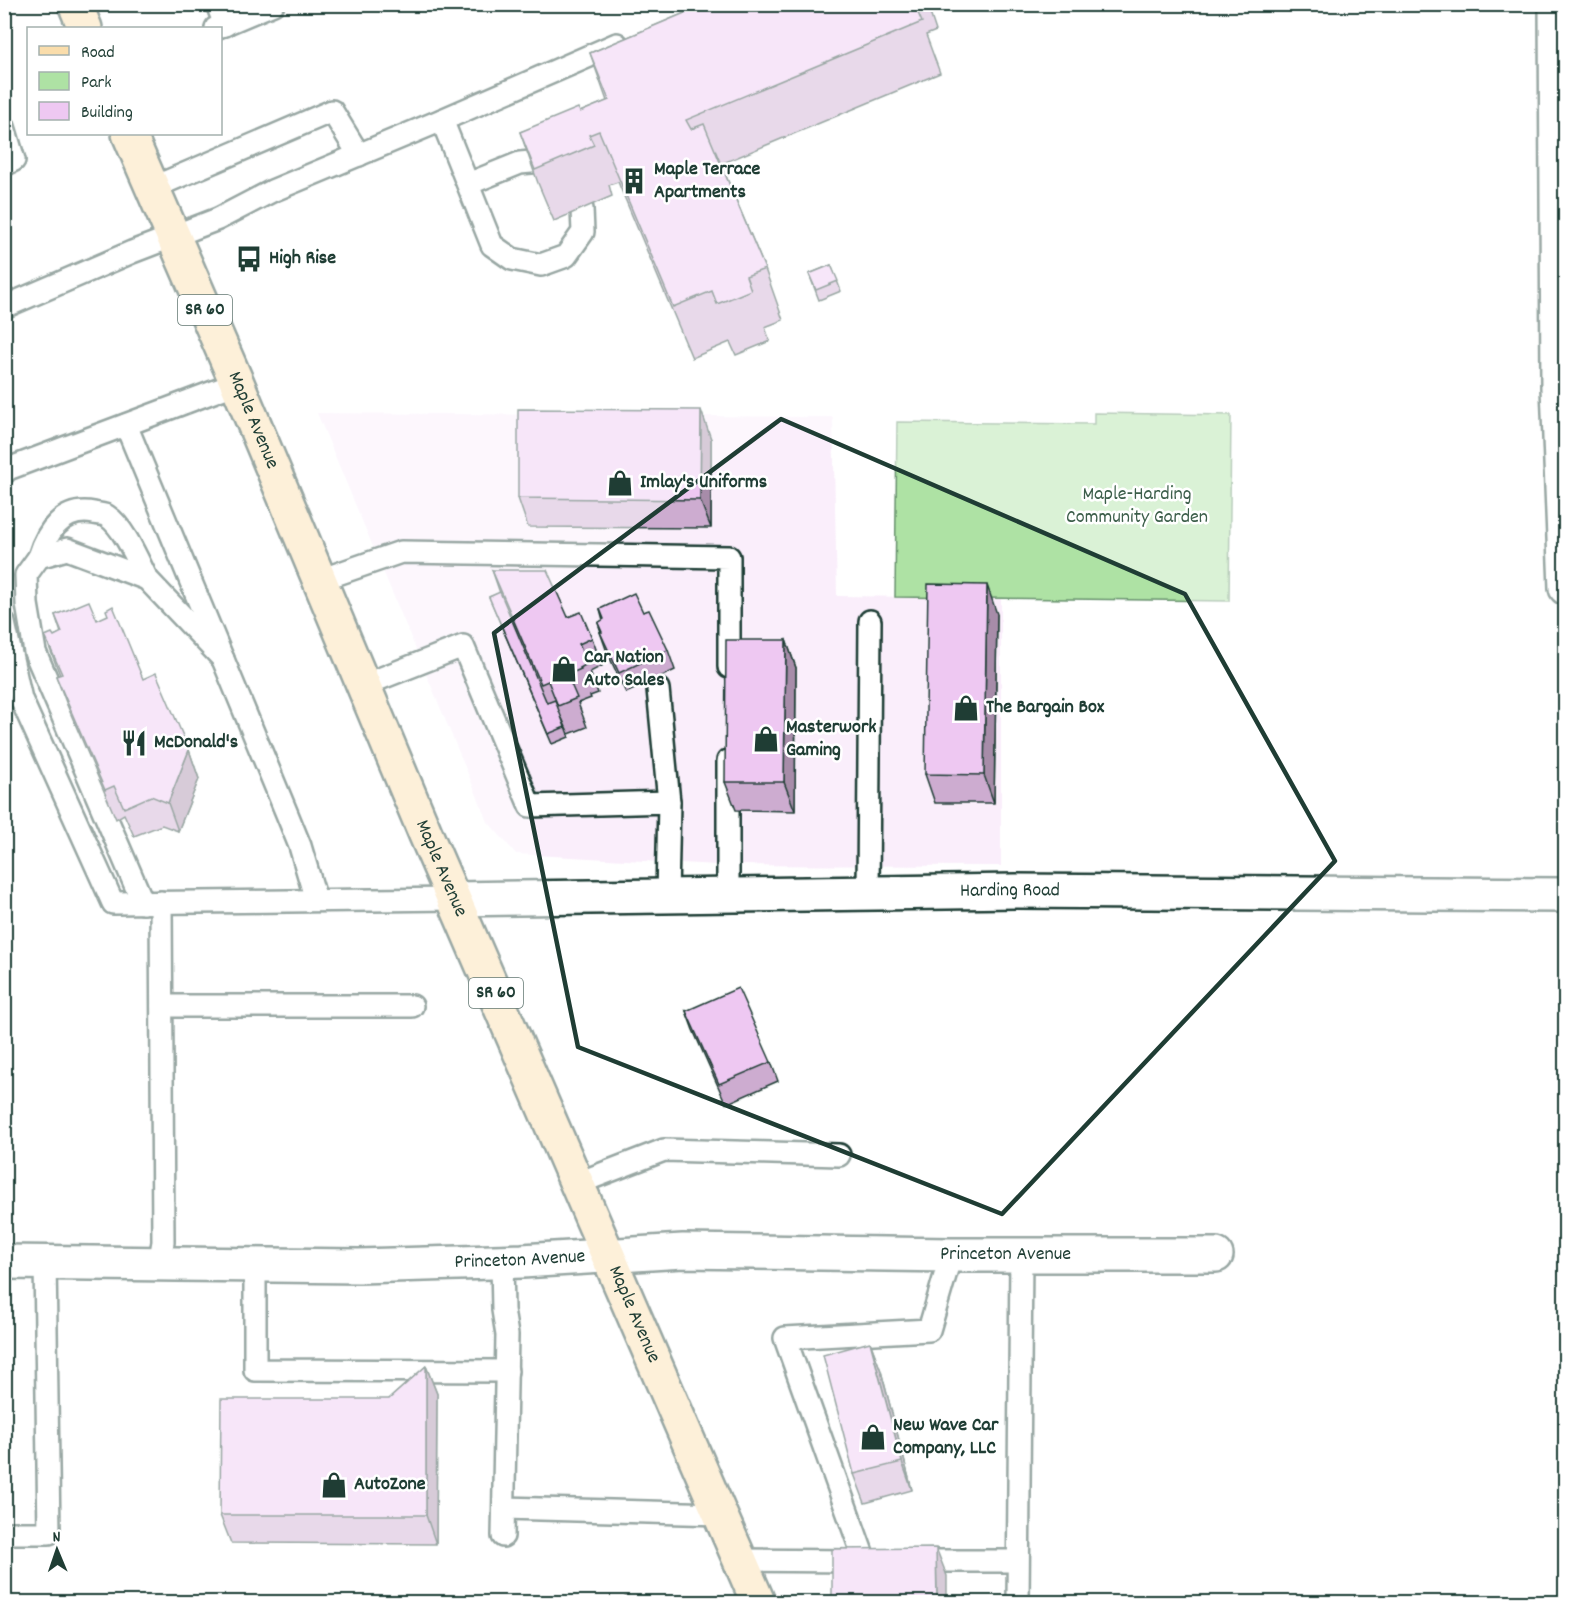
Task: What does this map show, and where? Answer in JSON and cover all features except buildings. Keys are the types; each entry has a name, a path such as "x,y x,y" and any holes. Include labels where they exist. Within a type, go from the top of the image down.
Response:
{"main road":[{"path":"75,4 85,27"},
{"name":"Maple Avenue","path":"129,135 237,383 426,835 758,1602"}],"street":[{"path":"1556,4 1558,387 1566,588"},
{"name":"Harding Road","path":"455,899 1016,891 1566,895"},
{"name":"Princeton Avenue","path":"4,1262 359,1266 502,1262 682,1251 951,1255 1216,1255"}],"lane":[{"path":"217,4 220,27 273,4"},
{"path":"4,307 132,252 218,219 272,191 634,37"},
{"path":"152,188 332,111 359,155"},
{"path":"442,120 492,245 512,259 541,265 566,256 582,232 582,209"},
{"path":"4,127 14,160 4,165"},
{"path":"468,184 520,163 542,161 566,172"},
{"path":"4,473 8,469 237,383"},
{"path":"126,425 300,846 316,900"},
{"path":"159,1264 163,1242 162,1006 152,902 35,652 27,604 26,575 39,557 45,537 62,519 81,511 107,516 126,538 147,579 223,659"},
{"path":"39,557 67,549 147,579"},
{"path":"320,580 401,552 729,556 729,685"},
{"path":"868,893 870,621"},
{"path":"4,623 21,699 113,903 455,899"},
{"path":"364,686 463,646 530,806 669,802"},
{"path":"658,688 669,802 667,896"},
{"path":"728,743 728,895"},
{"path":"162,1006 412,1006"},
{"path":"576,1184 664,1150 839,1155"},
{"path":"865,1561 785,1338 929,1330 951,1255"},
{"path":"1018,1602 1021,1255"},
{"path":"4,1533 49,1533 45,1262"},
{"path":"502,1262 503,1310 507,1335 503,1536"},
{"path":"255,1264 255,1370 507,1371"},
{"path":"504,1508 720,1514"},
{"path":"739,1560 1017,1561"}],"highlighted area":[{"path":"781,419 1185,594 1335,861 1002,1214 578,1047 494,633"}],"shaded area":[{"path":"317,413 833,417 837,596 1001,598 1001,866 717,865 516,854 488,822"}],"green space":[{"name":"Maple-Harding Community Garden","path":"1094,413 1231,415 1229,601 895,597 897,422 1094,424"}],"place":[{"name":"Maple Terrace Apartments","path":"634,181"},
{"name":"High Rise","path":"249,259"},
{"name":"Imlay's Uniforms","path":"620,483"},
{"name":"Car Nation Auto Sales","path":"564,669"},
{"name":"The Bargain Box","path":"966,708"},
{"name":"Masterwork Gaming","path":"766,739"},
{"name":"McDonald's","path":"134,743"},
{"name":"New Wave Car Company, LLC","path":"873,1437"},
{"name":"AutoZone","path":"334,1485"}]}
